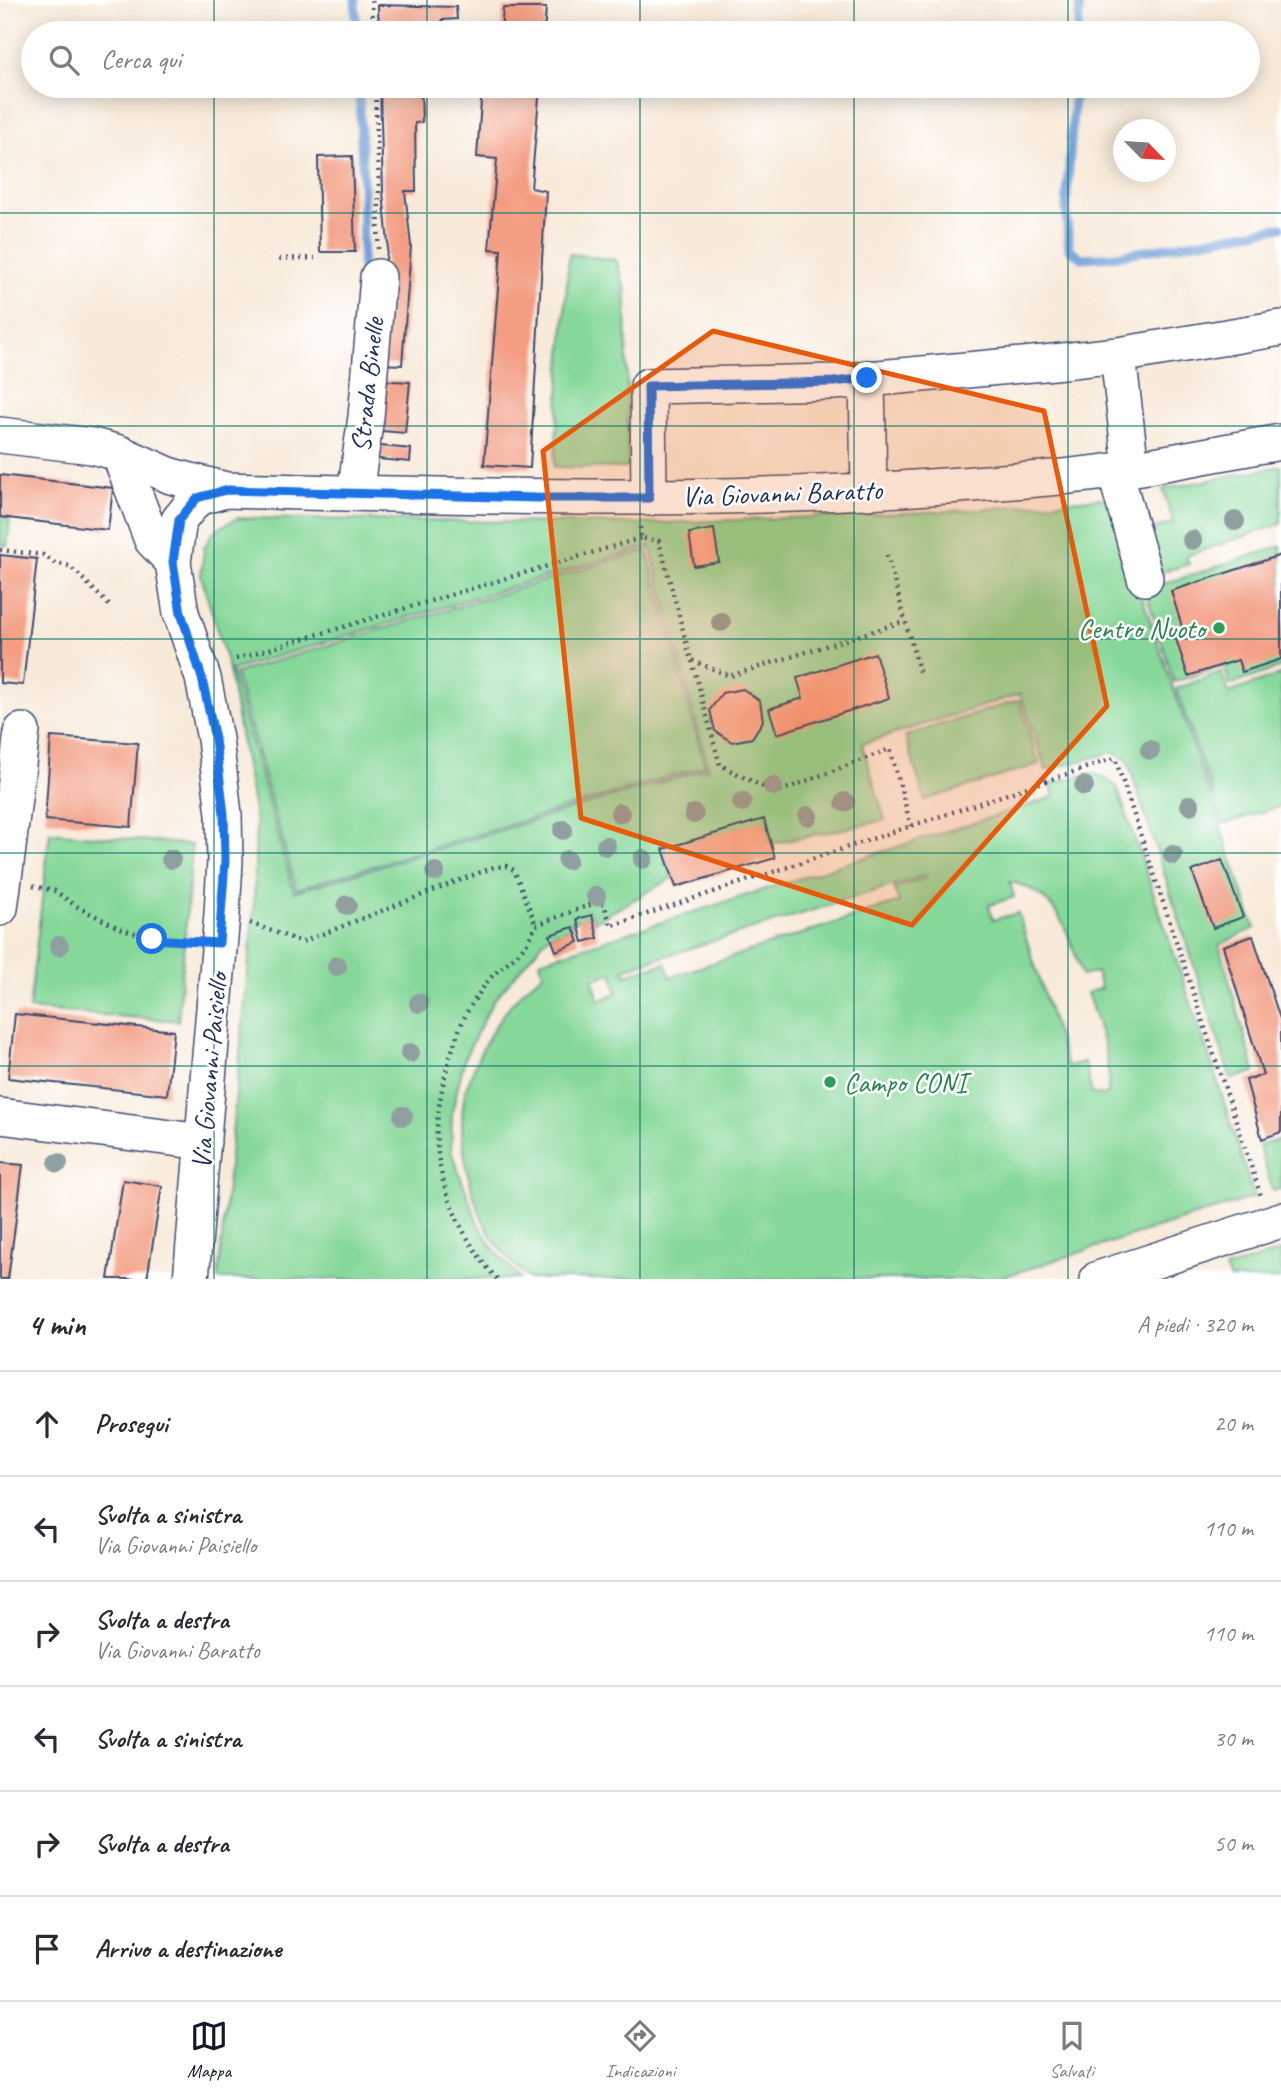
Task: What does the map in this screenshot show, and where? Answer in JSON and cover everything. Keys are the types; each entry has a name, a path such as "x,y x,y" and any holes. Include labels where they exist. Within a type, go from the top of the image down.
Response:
{"street":[{"name":"Strada Binelle","path":"355,493 366,417 378,266"},
{"path":"644,498 648,386 834,382 1118,355 1281,328"},
{"path":"1118,355 1123,470 1144,578"},
{"path":"867,378 869,492"},
{"name":"Via Giovanni Baratto","path":"0,435 92,446 119,453 212,494 355,493 644,498 869,492 1051,478 1123,470 1281,442"},
{"path":"119,453 152,540 173,562"},
{"name":"Via Giovanni Paisiello","path":"191,1279 221,929 225,861 224,814 215,739 202,678 181,613 173,562 179,520 212,494"},
{"path":"3,870 22,731"},
{"path":"0,1115 203,1142"},
{"path":"1098,1279 1275,1222"}],"path":[{"path":"372,0 373,21"},
{"path":"375,98 379,189 378,266"},
{"path":"279,259 315,258"},
{"path":"641,538 644,498"},
{"path":"236,659 641,538 659,541 720,765 775,793 890,749 911,826"},
{"path":"0,550 43,555 55,563 70,566 110,606"},
{"path":"887,555 920,674"},
{"path":"691,660 730,676 905,621"},
{"path":"497,1279 463,1233 446,1187 437,1145 439,1104 465,1017 487,982 525,946 536,925 598,902 604,904 611,926 1115,758 1275,1222"},
{"path":"3,870 55,891 76,906 117,927 152,939 221,929 302,942 494,867 506,866 514,870 536,925"}],"highlighted area":[{"path":"713,331 1044,411 1107,706 912,925 581,818 543,451"}],"green space":[{"path":"569,254 616,260 626,291 628,468 554,467"},
{"path":"1281,466 1281,524 1186,556 1189,564 1161,572 1146,531 1173,523 1163,489"},
{"path":"1112,497 1139,588 1255,928 1219,945 1255,1072 1231,1079 1127,759 1114,752 1046,770 1020,694 862,744 885,820 771,844 764,820 663,849 672,878 594,922 592,915 571,922 573,927 549,935 493,1001 465,1057 452,1112 451,1151 479,1226 493,1248 520,1279 218,1279 254,909 256,822 228,666 201,576 204,548 213,532 237,518 639,524 973,510","holes":["650,546 708,768 294,892 231,670"]},
{"path":"0,517 10,518 7,546 0,545"},
{"name":"Centro Nuoto","path":"1281,546 1281,667 1230,685 1224,666 1174,682 1145,590"},
{"path":"647,550 705,766 296,889 235,673"},
{"path":"1221,672 1229,693 1281,674 1281,806 1223,824 1176,689"},
{"path":"1019,700 1039,764 925,800 905,736"},
{"path":"1092,773 1117,787 1254,1197 996,1279 529,1279 505,1255 485,1224 467,1168 462,1129 465,1093 480,1054 502,1016 521,993 543,974 540,961 1054,797 1051,784","holes":["926,875 926,878 894,888 899,902 670,977 666,963 626,975 624,969","1010,882 1026,887 1051,905 1067,931 1082,976 1096,972 1101,988 1087,993 1106,1056 1107,1095 1092,1094 1084,1062 1067,1066 1018,913 993,920 989,905 1014,897","612,972 617,993 599,1001 593,980"]},
{"path":"50,832 192,845 178,1021 29,1009"},
{"path":"1281,1139 1281,1189 1273,1191 1259,1146"},
{"path":"1281,1251 1281,1279 1230,1279 1225,1269"}],"building":[{"path":"378,5 456,7 457,19 379,21"},
{"path":"503,8 546,8 545,21 502,21"},
{"path":"380,98 421,98 422,122 415,123 416,191 405,191 411,246 402,365 377,364 381,295 388,244 383,192"},
{"path":"481,98 539,98 531,188 546,191 530,468 484,465 501,250 489,249 497,159 477,157"},
{"path":"352,156 355,252 320,252 318,157"},
{"path":"375,380 410,382 405,433 371,430"},
{"path":"370,445 411,449 410,462 368,458"},
{"path":"0,475 113,488 108,530 0,517"},
{"path":"714,529 719,562 694,566 689,533"},
{"path":"0,555 37,559 23,685 0,683"},
{"name":"Centro Nuoto","path":"1281,555 1281,659 1242,672 1238,660 1188,676 1174,633 1183,630 1171,591"},
{"path":"875,653 889,698 777,734 769,709 803,698 797,678"},
{"path":"743,689 760,701 763,721 752,738 732,742 715,731 710,710 722,693"},
{"path":"51,737 138,743 131,827 45,820"},
{"path":"764,819 775,858 676,887 663,849"},
{"path":"1222,860 1243,917 1213,928 1192,871"},
{"path":"592,915 598,938 583,942 577,919"},
{"path":"573,927 579,942 556,951 550,935"},
{"path":"1253,936 1281,1022 1281,1132 1262,1139 1246,1080 1263,1075 1223,946"},
{"path":"15,1014 174,1031 167,1095 8,1078"},
{"path":"0,1163 23,1165 8,1279 0,1279"},
{"path":"123,1180 162,1186 147,1279 108,1279"}],"waterway":[{"path":"355,0 356,21"},
{"path":"1079,21 1080,0"},
{"path":"359,98 363,187 362,283"},
{"path":"1074,98 1066,208 1069,249 1082,258 1116,256 1281,227"}],"place":[{"name":"Centro Nuoto","path":"1219,628"},
{"name":"Campo CONI","path":"830,1082"}],"route":[{"path":"152,939 219,943 222,914 224,814 215,739 202,678 181,613 173,562 179,520 197,498 226,490 537,498 649,498 648,386 834,382 867,378"}]}
